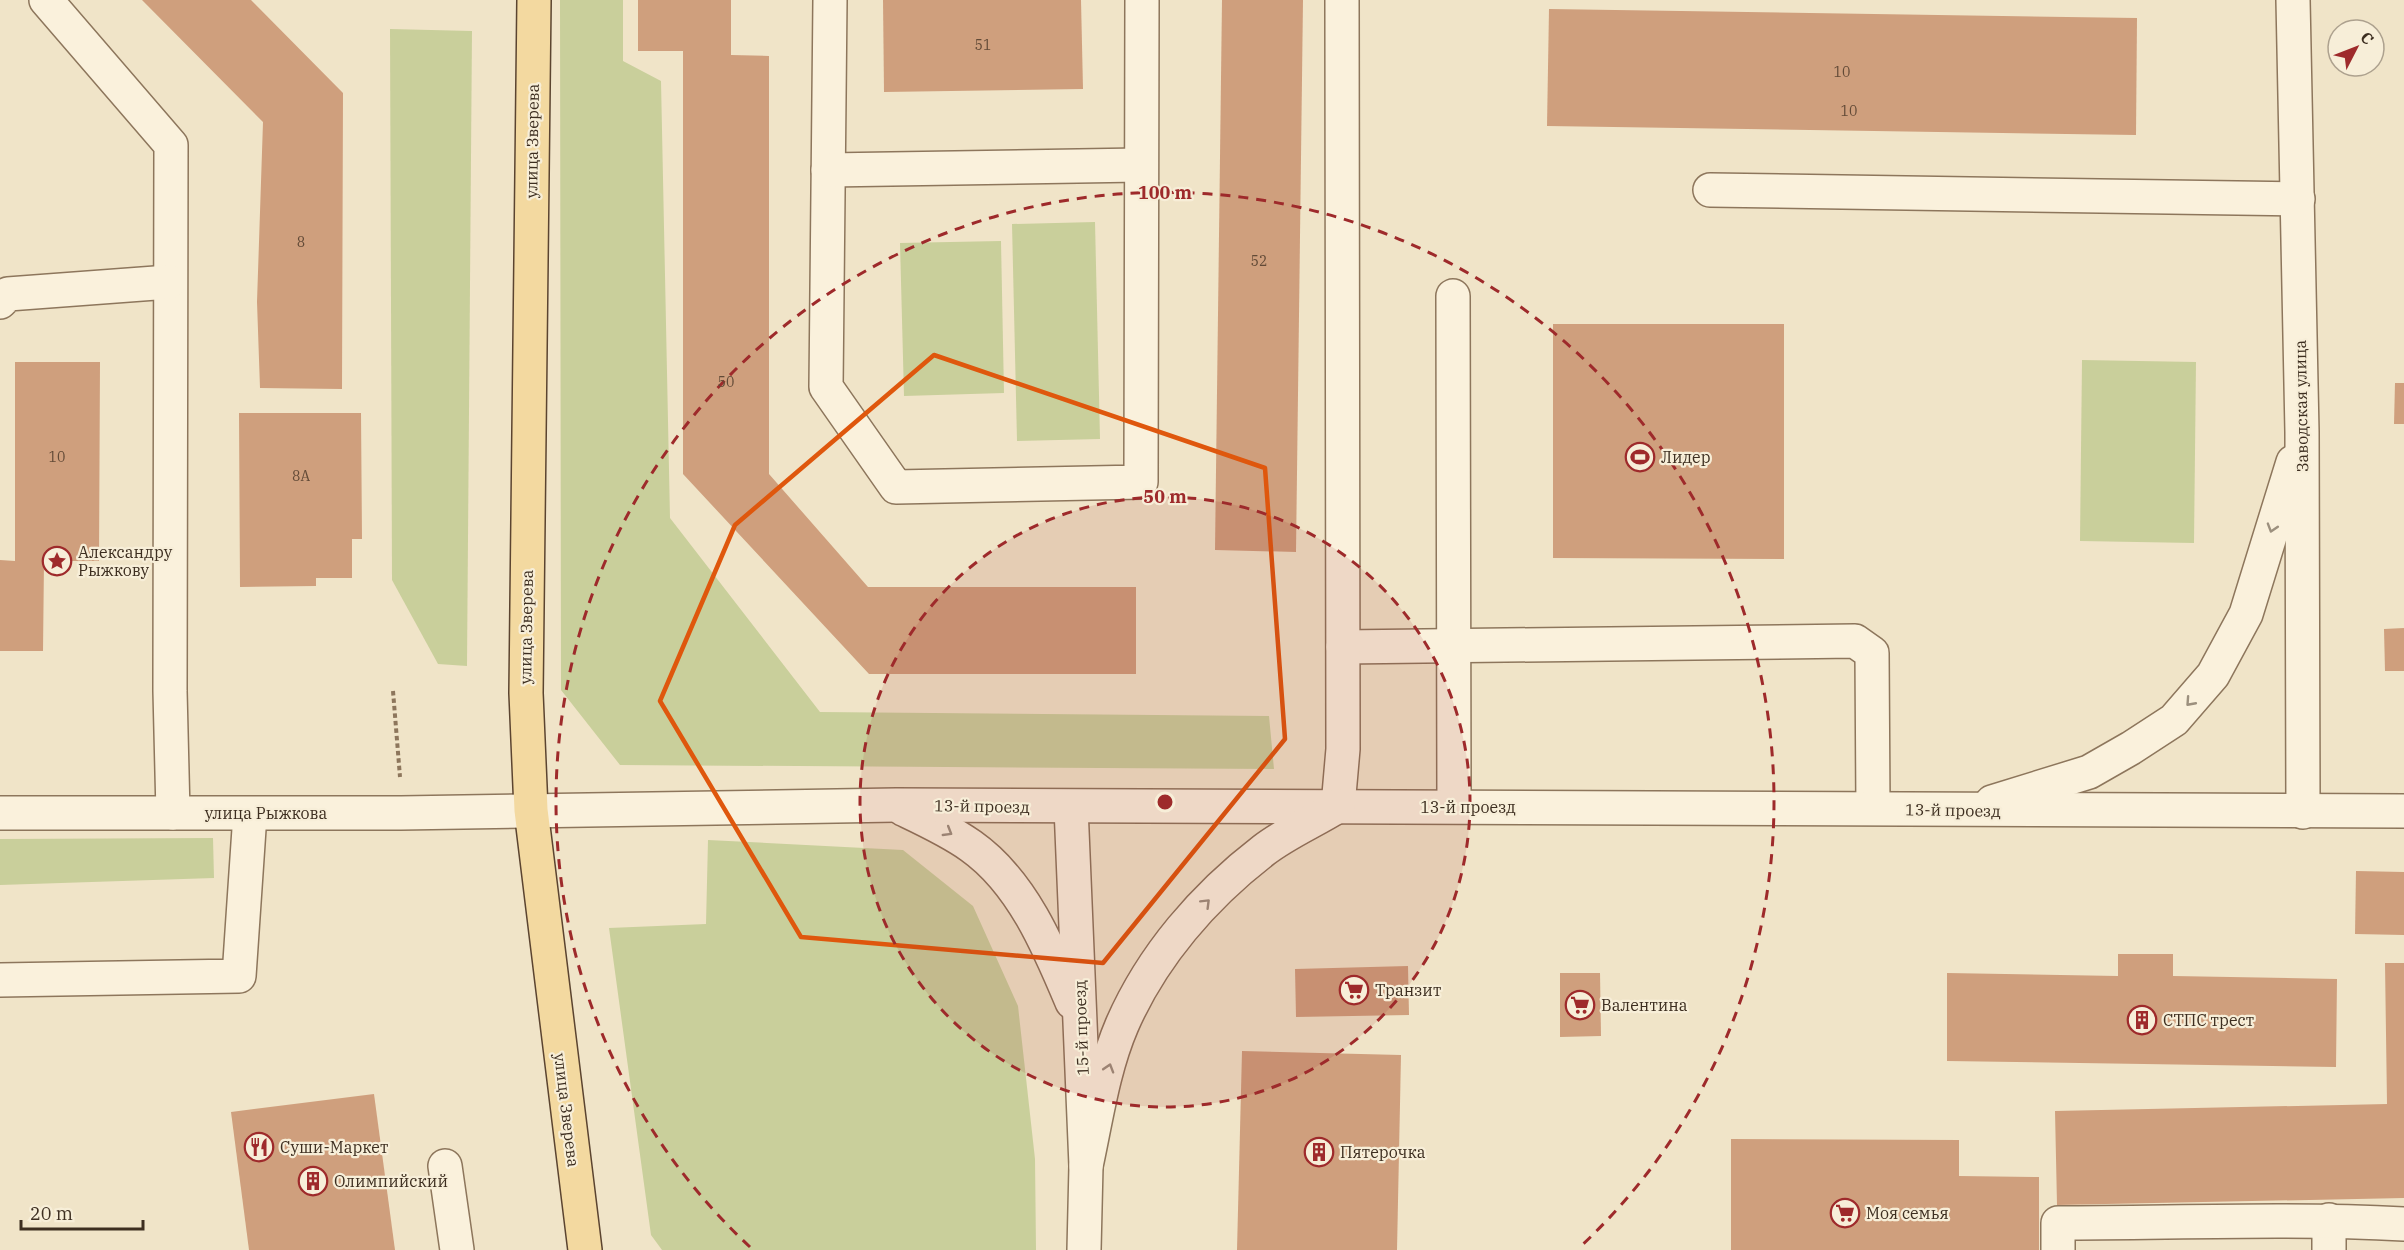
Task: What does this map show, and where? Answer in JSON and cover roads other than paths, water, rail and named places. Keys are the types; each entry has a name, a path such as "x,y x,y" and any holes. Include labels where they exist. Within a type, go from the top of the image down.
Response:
{"main road":[{"name":"улица Зверева","path":"534,0 526,693 531,810 585,1250"}],"street":[{"path":"46,0 171,145 170,691 173,813"},
{"path":"830,0 826,387 896,487 1141,482 1142,0"},
{"path":"1086,1166 1105,1081 1121,1026 1151,970 1181,927 1265,849 1338,806 1343,749 1342,0"},
{"name":"Заводская улица","path":"2293,0 2302,432 2303,812"},
{"path":"828,170 1140,165"},
{"path":"1710,190 2298,198"},
{"path":"0,302 8,294 169,282"},
{"path":"1453,296 1454,806"},
{"path":"1962,811 2089,772 2174,720 2213,675 2246,614 2302,432"},
{"path":"1343,647 1855,641 1872,652 1873,808"},
{"path":"896,805 973,847 1014,889 1047,940 1081,1024"},
{"name":"13-й проезд","path":"531,810 896,805 2404,811"},
{"name":"15-й проезд","path":"1071,807 1086,1166 1084,1250"},
{"name":"улица Рыжкова","path":"0,813 250,814 531,810"},
{"path":"0,980 239,976 250,814"},
{"path":"446,1166 457,1250"},
{"path":"2058,1250 2058,1223 2206,1237 2329,1235 2404,1224"}],"place":[{"name":"Лидер","path":"1640,457"},
{"name":"Александру Рыжкову","path":"57,561"},
{"name":"Транзит","path":"1354,990"},
{"name":"Валентина","path":"1580,1005"},
{"name":"СТПС трест","path":"2142,1020"},
{"name":"Суши-Маркет","path":"259,1147"},
{"name":"Пятерочка","path":"1319,1152"},
{"name":"Олимпийский","path":"313,1181"},
{"name":"Моя семья","path":"1845,1213"}]}
